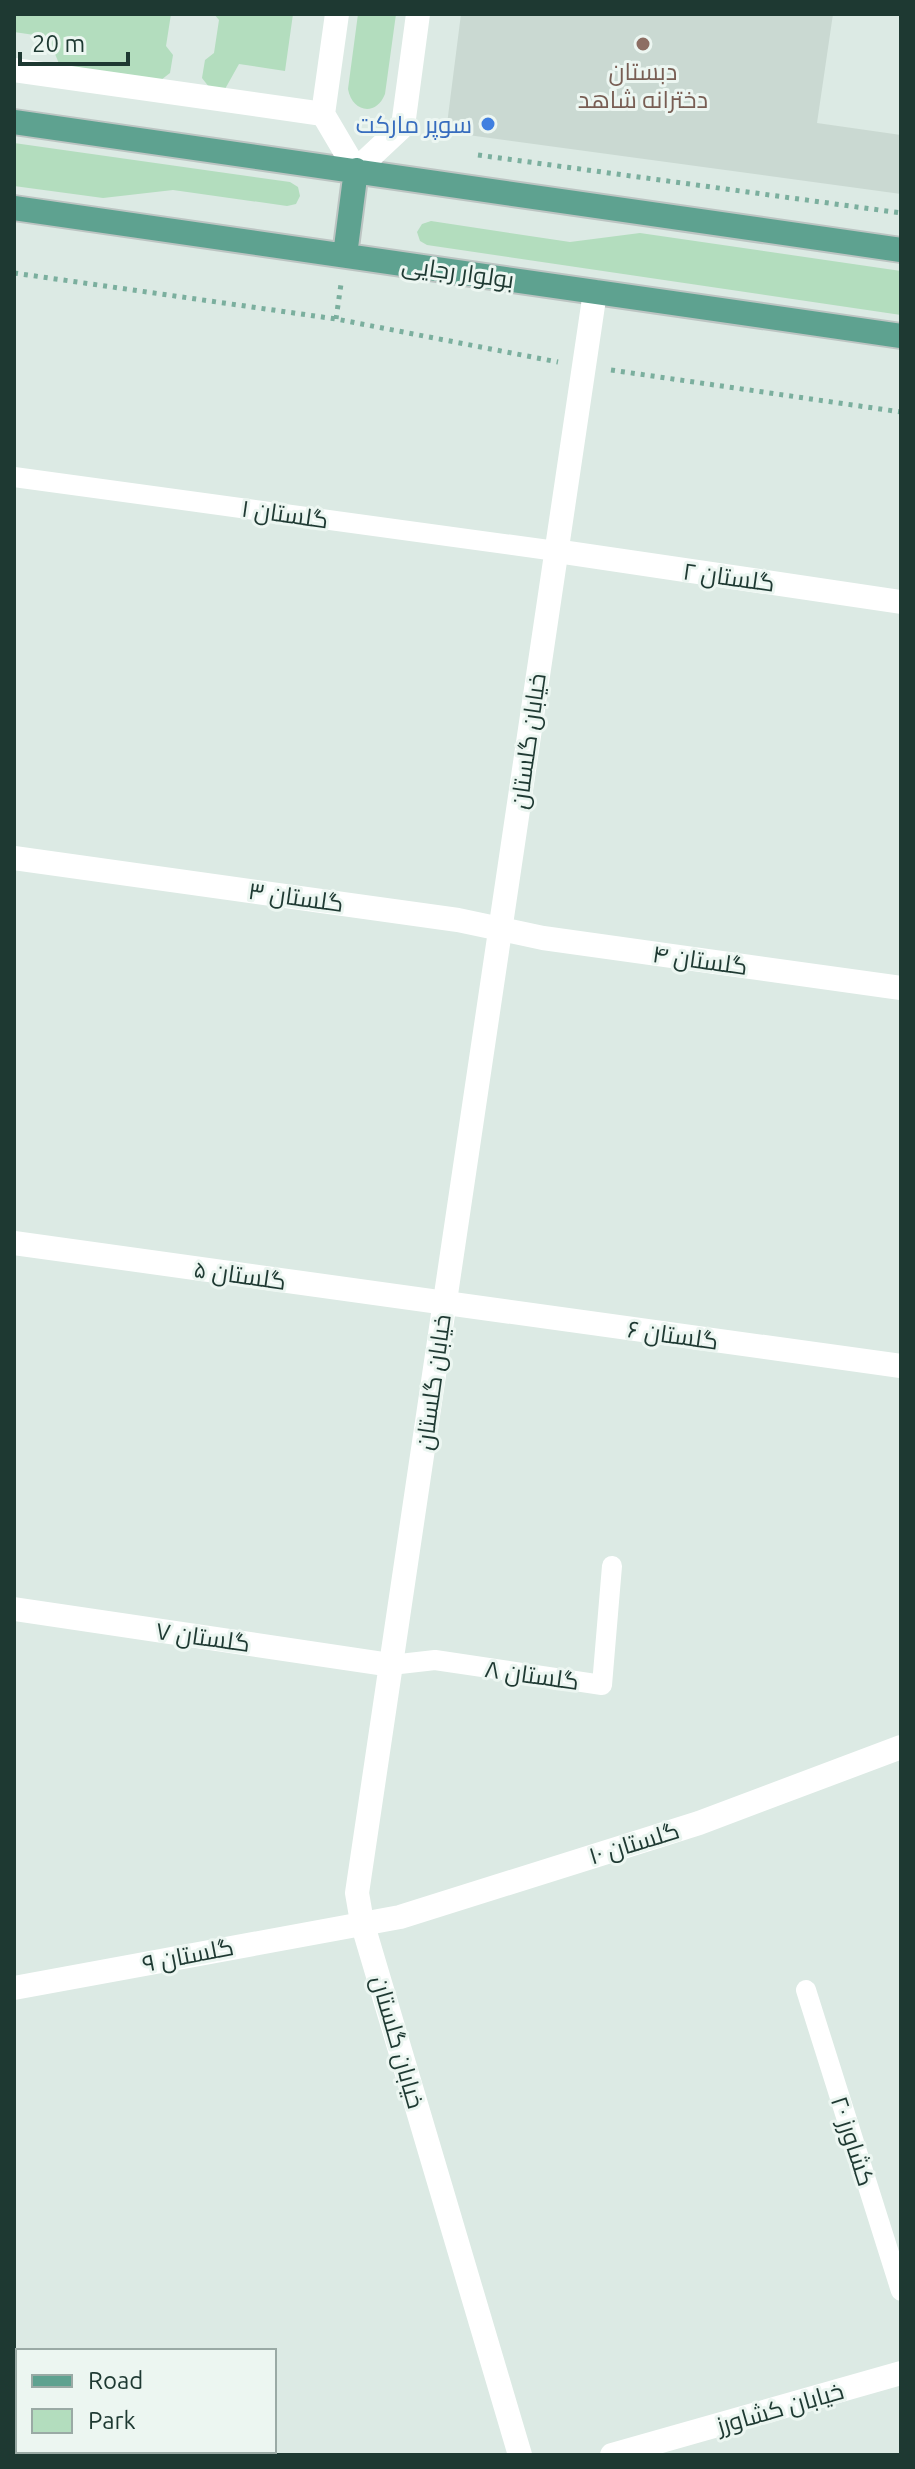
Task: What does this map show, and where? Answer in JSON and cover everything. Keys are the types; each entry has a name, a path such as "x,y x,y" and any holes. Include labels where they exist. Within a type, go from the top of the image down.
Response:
{"main road":[{"path":"14,122 901,250"},
{"path":"345,255 356,170"},
{"name":"بولوار رجایی","path":"14,208 901,336"}],"street":[{"path":"337,14 323,114 356,170 403,126 418,14"},
{"path":"14,70 323,114"},
{"name":"خیابان گلستان","path":"520,2455 362,1922 357,1893 595,292"},
{"name":"گلستان ۲","path":"556,551 901,602"},
{"name":"گلستان ۳","path":"14,858 458,920 501,929"},
{"name":"گلستان ۴","path":"501,929 543,938 901,988"},
{"name":"گلستان ۵","path":"25,1245 444,1304"},
{"name":"گلستان ۶","path":"444,1304 901,1366"},
{"name":"گلستان ۷","path":"14,1609 391,1665"},
{"name":"گلستان ۱۰","path":"362,1922 400,1917 699,1823 901,1747"},
{"name":"گلستان ۹","path":"14,1988 362,1922"},
{"name":"خیابان کشاورز","path":"612,2455 901,2373"}],"lane":[{"name":"گلستان ۱","path":"14,477 556,551"},
{"name":"گلستان ۸","path":"391,1665 435,1660 602,1685 612,1566"},
{"name":"کشاورز ۲۰","path":"806,1990 901,2291"}],"path":[{"path":"463,153 901,213"},
{"path":"14,273 336,319 584,367 901,412"}],"shaded area":[{"path":"461,14 833,14 817,123 901,135 901,194 446,132"}],"green space":[{"path":"14,14 171,14 166,46 173,55 170,73 161,80 60,66 48,37 14,32"},
{"path":"214,14 293,14 285,71 239,64 225,89 209,87 202,78 205,60 214,53 219,20"},
{"path":"358,14 396,14 385,94 370,109 354,103 348,89"},
{"path":"14,143 290,182 298,187 300,196 296,204 287,206 173,190 103,198 14,186"},
{"path":"431,221 570,242 640,233 901,271 901,315 427,245 420,241 417,232 422,224"}],"place":[{"name":"دبستان دخترانه شاهد","path":"643,44"},
{"name":"سوپر مارکت","path":"488,124"}]}
